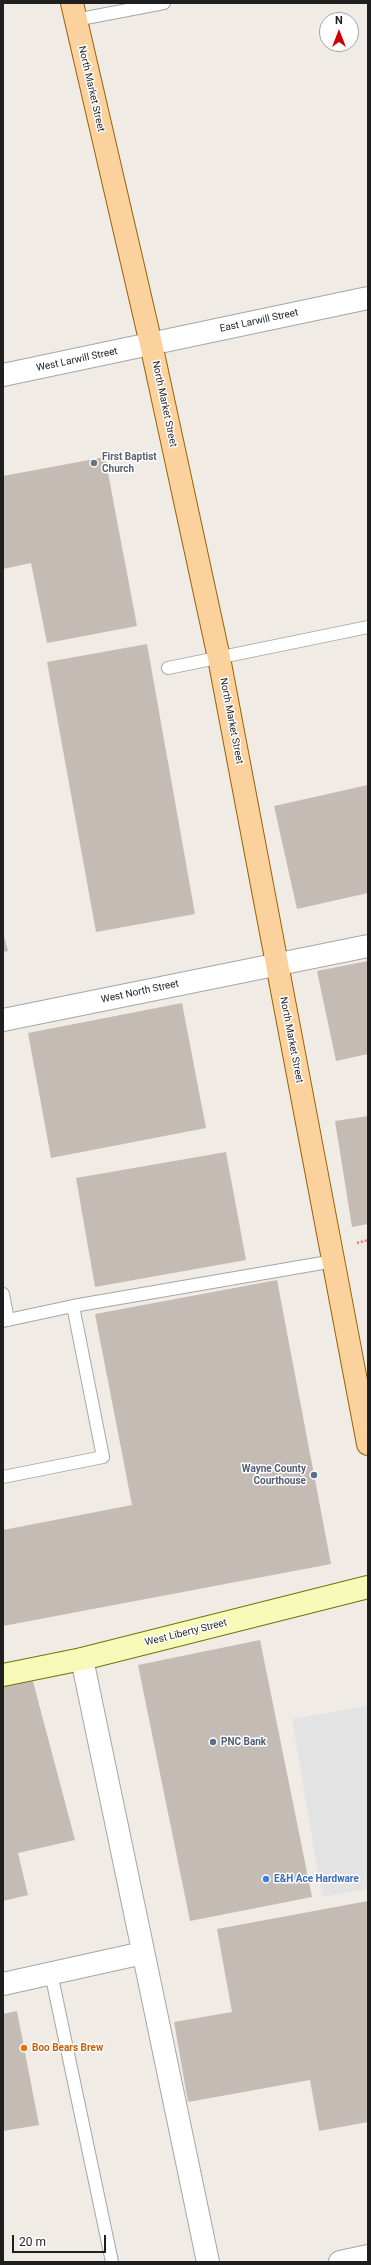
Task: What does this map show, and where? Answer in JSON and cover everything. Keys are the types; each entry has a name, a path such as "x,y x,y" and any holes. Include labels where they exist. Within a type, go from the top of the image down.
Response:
{"main road":[{"name":"North Market Street","path":"73,11 150,344 219,658 368,1444"},
{"name":"West Liberty Street","path":"3,1675 82,1659 368,1587"}],"street":[{"name":"East Larwill Street","path":"150,344 368,298"},
{"name":"West Larwill Street","path":"3,375 150,344"},
{"name":"West North Street","path":"3,1020 277,963 368,946"},
{"path":"82,1659 208,2262"},
{"path":"3,1984 143,1953"},
{"path":"340,2262 368,2256"}],"lane":[{"path":"73,11 164,3"},
{"path":"168,668 368,628"},
{"path":"3,1294 6,1320 73,1306 334,1261"},
{"path":"3,1477 104,1457 73,1306"},
{"path":"51,1974 112,2262"}],"shaded area":[{"path":"368,1706 368,1889 322,1897 292,1719"}],"building":[{"path":"105,457 137,626 47,643 31,563 3,569 3,476"},
{"path":"147,644 195,914 96,932 47,662"},
{"path":"368,785 368,893 297,909 274,806"},
{"path":"3,932 8,951 3,952"},
{"path":"368,961 368,1054 336,1061 317,971"},
{"path":"182,1003 206,1128 51,1158 28,1033"},
{"path":"368,1116 368,1224 352,1227 335,1121"},
{"path":"226,1152 246,1260 95,1287 76,1178"},
{"path":"277,1280 331,1564 3,1626 3,1530 132,1505 95,1314"},
{"path":"260,1640 312,1897 190,1921 138,1665"},
{"path":"31,1674 75,1840 18,1853 28,1895 3,1901 3,1680"},
{"path":"368,1901 368,2122 319,2131 310,2080 188,2102 174,2022 232,2012 217,1929"},
{"path":"17,2011 39,2125 3,2131 3,2014"}],"place":[{"name":"First Baptist Church","path":"94,463"},
{"name":"Wayne County Courthouse","path":"314,1475"},
{"name":"PNC Bank","path":"213,1742"},
{"name":"E&H Ace Hardware","path":"266,1879"},
{"name":"Boo Bears Brew","path":"24,2048"}]}
